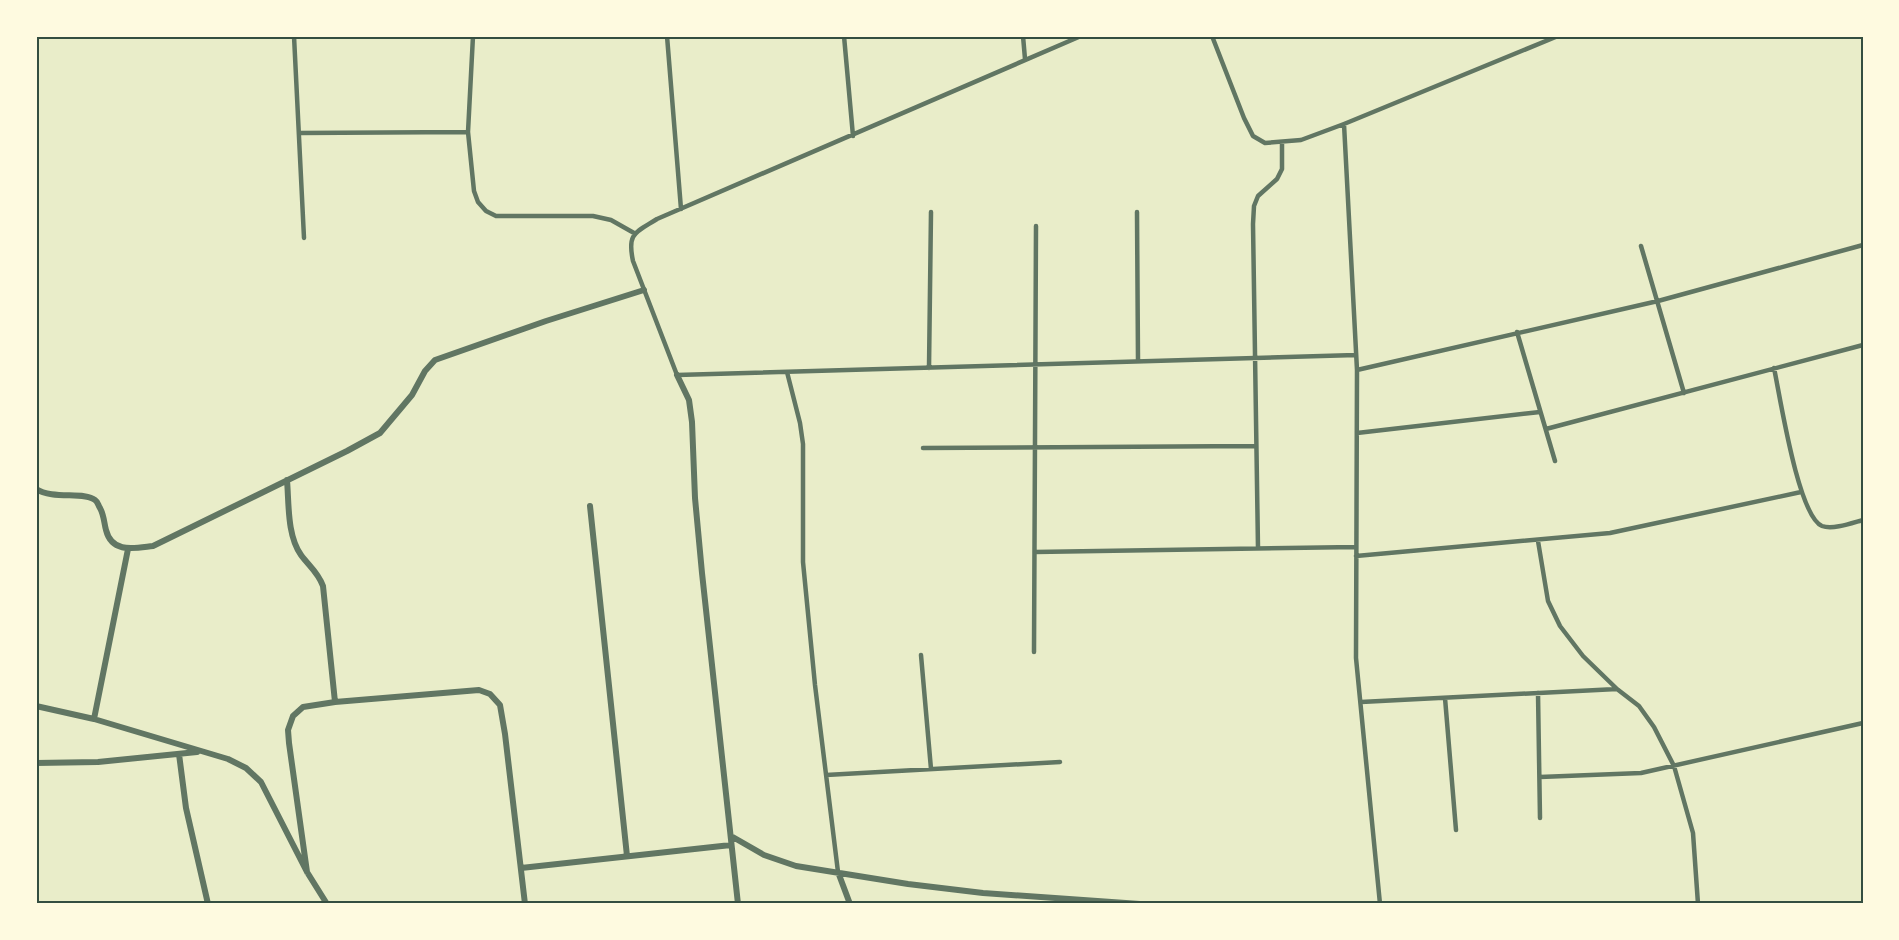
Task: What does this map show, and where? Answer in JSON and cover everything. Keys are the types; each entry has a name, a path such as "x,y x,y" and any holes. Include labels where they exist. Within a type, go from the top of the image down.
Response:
{"street":[{"path":"36,489 53,495 84,496 95,500 103,513 108,538 116,546 128,549 153,546 380,434 412,395 425,371 435,360 644,290"},
{"path":"677,375 689,400 692,422 695,498 702,573 738,904"},
{"path":"287,480 291,526 295,543 301,555 319,575 323,586 335,702"},
{"path":"590,506 627,856"},
{"path":"94,719 128,549"},
{"path":"307,872 288,730 293,716 303,707 335,702 479,690 490,694 500,705 525,904"},
{"path":"36,706 94,719 228,759 246,768 261,782 307,872 327,904"},
{"path":"36,763 98,762 199,752"},
{"path":"179,754 186,808 208,904"},
{"path":"731,836 764,855 796,866 908,884 983,893 1140,904"},
{"path":"521,868 731,845"},
{"path":"838,872 850,904"}],"lane":[{"path":"294,36 304,238"},
{"path":"473,36 468,132 474,191 478,202 486,212 496,216 510,217 593,216 611,220 634,234"},
{"path":"667,36 681,209"},
{"path":"844,36 853,136"},
{"path":"1023,36 1024,59"},
{"path":"1081,36 657,219 634,234 630,245 633,261 677,375 1356,355"},
{"path":"1212,36 1244,118 1253,136 1265,143 1301,140 1558,36"},
{"path":"1344,124 1357,370 1356,658 1380,904"},
{"path":"299,133 468,132"},
{"path":"1258,548 1252,224 1254,206 1258,196 1276,179 1282,169 1282,143"},
{"path":"929,368 931,212"},
{"path":"1137,212 1138,362"},
{"path":"1034,652 1036,226"},
{"path":"1357,370 1658,301 1863,245"},
{"path":"1641,246 1684,393"},
{"path":"1517,332 1555,461"},
{"path":"1546,429 1863,345"},
{"path":"1774,368 1801,492 1815,521 1824,527 1846,525 1863,520"},
{"path":"787,372 803,444 803,562 838,872"},
{"path":"1357,433 1540,412"},
{"path":"923,448 1256,446"},
{"path":"1356,556 1610,533 1801,492"},
{"path":"1538,541 1548,601 1560,626 1583,656 1617,689 1639,706 1654,727 1674,766 1693,833 1698,904"},
{"path":"1035,552 1356,547"},
{"path":"921,655 931,769"},
{"path":"1361,702 1617,689"},
{"path":"1538,693 1540,818"},
{"path":"1445,698 1456,830"},
{"path":"1539,777 1641,773 1863,723"},
{"path":"826,775 1060,762"}]}
